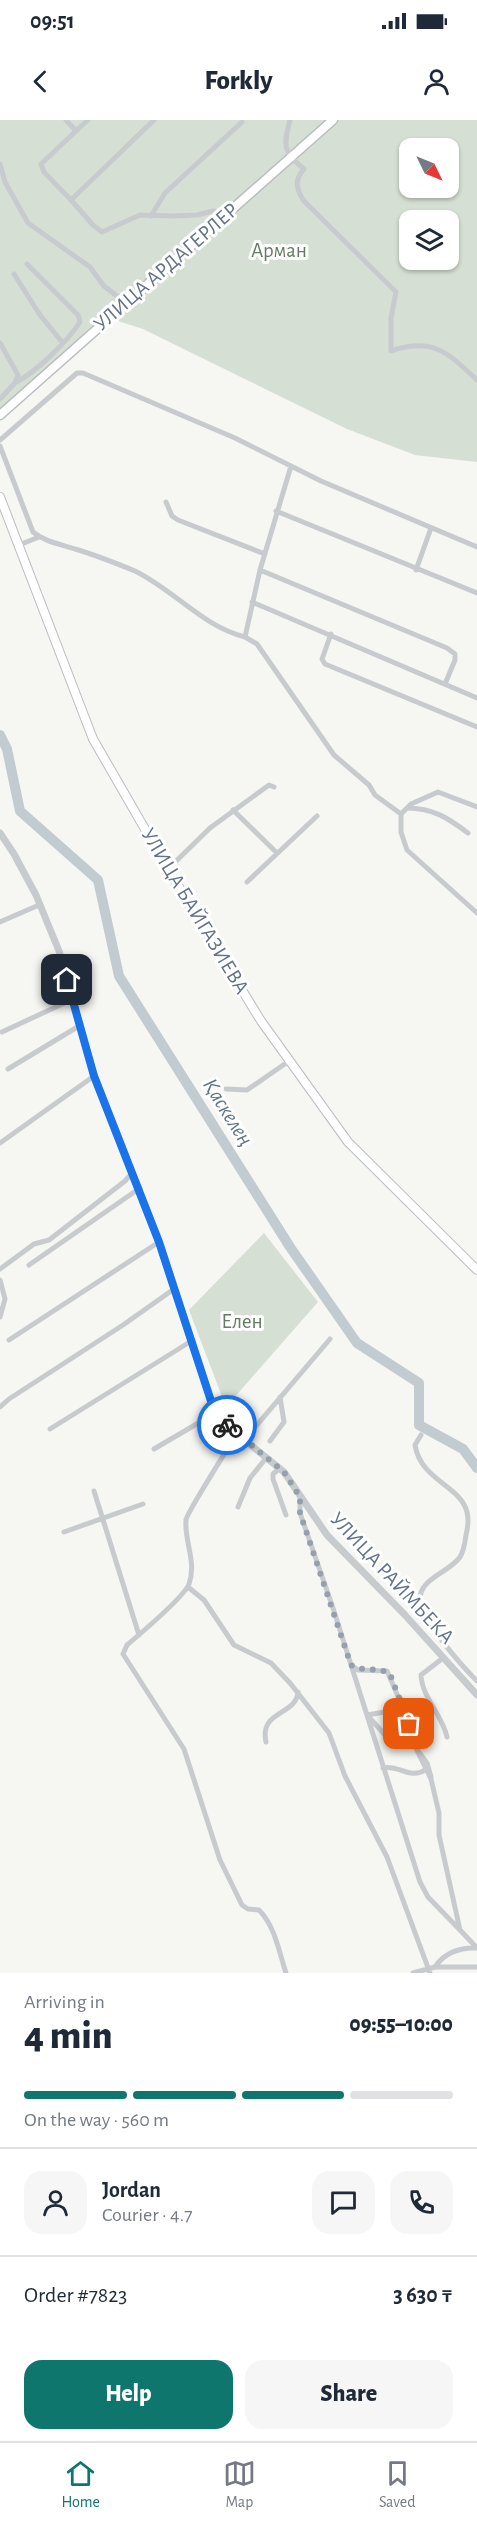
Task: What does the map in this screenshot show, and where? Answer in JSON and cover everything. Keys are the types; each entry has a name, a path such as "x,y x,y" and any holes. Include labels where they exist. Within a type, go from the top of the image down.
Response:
{"main road":[{"name":"УЛИЦА АРДАГЕРЛЕР","path":"0,415 333,120"},
{"name":"УЛИЦА БАЙГАЗИЕВА","path":"0,497 93,739 261,1021 348,1142 477,1270"}],"street":[{"path":"66,120 76,131"},
{"path":"88,120 41,164 44,172 102,232 132,217 196,215 213,211 228,213"},
{"path":"71,200 154,120"},
{"path":"290,120 285,140 286,151 290,158 304,169 297,186 303,201 396,292 391,318 391,351 421,344 433,347 455,361 477,380"},
{"path":"151,216 165,193 242,122"},
{"path":"0,164 5,183 28,223 90,267 104,286 126,303"},
{"path":"15,383 24,379 80,322 78,315 27,264"},
{"path":"14,274 40,315 62,342"},
{"path":"0,343 18,375 15,383 0,399"},
{"path":"0,440 80,372 206,425 291,466 477,547"},
{"path":"0,446 33,532 39,537 133,570 150,579 199,615 231,634 245,637 257,644 334,755 369,785 375,795 401,814"},
{"path":"245,637 260,570 291,466"},
{"path":"166,502 172,516 178,520 265,554"},
{"path":"276,511 477,593"},
{"path":"416,570 431,528"},
{"path":"19,545 39,537"},
{"path":"260,570 447,648 455,654 455,660 445,684"},
{"path":"252,602 477,698"},
{"path":"331,634 322,659 325,664 477,727"},
{"path":"168,868 210,828 233,810 268,784 274,787"},
{"path":"477,807 438,792 406,808 401,814 401,832 407,850 477,913"},
{"path":"406,808 423,809 442,814 468,833"},
{"path":"233,810 278,854"},
{"path":"247,882 317,816"},
{"name":"УЛИЦА РАЙМБЕКА","path":"0,833 14,854 59,951 94,1076 140,1188 193,1340 211,1401 226,1425 280,1468 327,1536 477,1695"},
{"path":"0,922 39,905"},
{"path":"2,1032 73,999"},
{"path":"8,1069 80,1026"},
{"path":"226,1089 247,1090 289,1061"},
{"path":"0,1143 94,1076"},
{"path":"0,1269 34,1244 49,1240 125,1181 133,1172"},
{"path":"29,1265 140,1188"},
{"path":"57,1246 62,1230"},
{"path":"9,1340 159,1242"},
{"path":"0,1280 4,1299 0,1317"},
{"path":"0,1407 174,1289"},
{"path":"245,1439 330,1339"},
{"path":"50,1429 193,1340"},
{"path":"270,1441 284,1422 280,1396"},
{"path":"154,1449 218,1412"},
{"path":"238,1434 204,1490 191,1505 185,1519 192,1568 188,1587 127,1645 123,1654 184,1749 220,1860 242,1905 248,1909 259,1910 265,1916 273,1932 286,1973"},
{"path":"421,1435 415,1445 416,1450 434,1479 458,1495 466,1510 468,1527 459,1559 426,1585 420,1597 420,1603 432,1627 477,1681"},
{"path":"238,1507 250,1478 267,1457"},
{"path":"280,1468 273,1474 273,1479 286,1515"},
{"path":"94,1491 139,1635"},
{"path":"300,1497 300,1513 420,1882 428,1897 477,1948"},
{"path":"64,1532 143,1504"},
{"path":"188,1587 204,1600 234,1645 271,1663 297,1690 329,1733 345,1776 378,1836 431,1970"},
{"path":"443,1658 421,1675 426,1693 444,1724 447,1737"},
{"path":"351,1665 358,1670 387,1671 406,1714 415,1747 431,1779"},
{"path":"266,1742 265,1730 268,1724 294,1703 297,1690"},
{"path":"398,1696 414,1712"},
{"path":"367,1715 385,1712 394,1715"},
{"path":"367,1715 385,1735"},
{"path":"415,1747 427,1763 431,1779 439,1813 440,1844 460,1930"},
{"path":"383,1768 395,1767 411,1774 425,1770"},
{"path":"431,1970 452,1952 477,1948"},
{"path":"413,1973 477,1967"}],"green space":[{"name":"Арман","path":"0,120 477,120 477,462 415,455 347,429 143,329 109,318 0,415"},
{"name":"Елен","path":"264,1233 318,1302 226,1407 189,1310"}],"waterway":[{"name":"Қаскелең","path":"0,735 7,749 20,811 98,880 119,976 290,1247 357,1343 419,1383 419,1425 463,1449 477,1468"}],"way so far":[{"path":"227,1425 284,1472 300,1497 300,1513 351,1665 358,1670 381,1670 390,1674 409,1724"}],"route":[{"path":"67,980 94,1076 140,1188 193,1340 211,1401 227,1425"}]}
